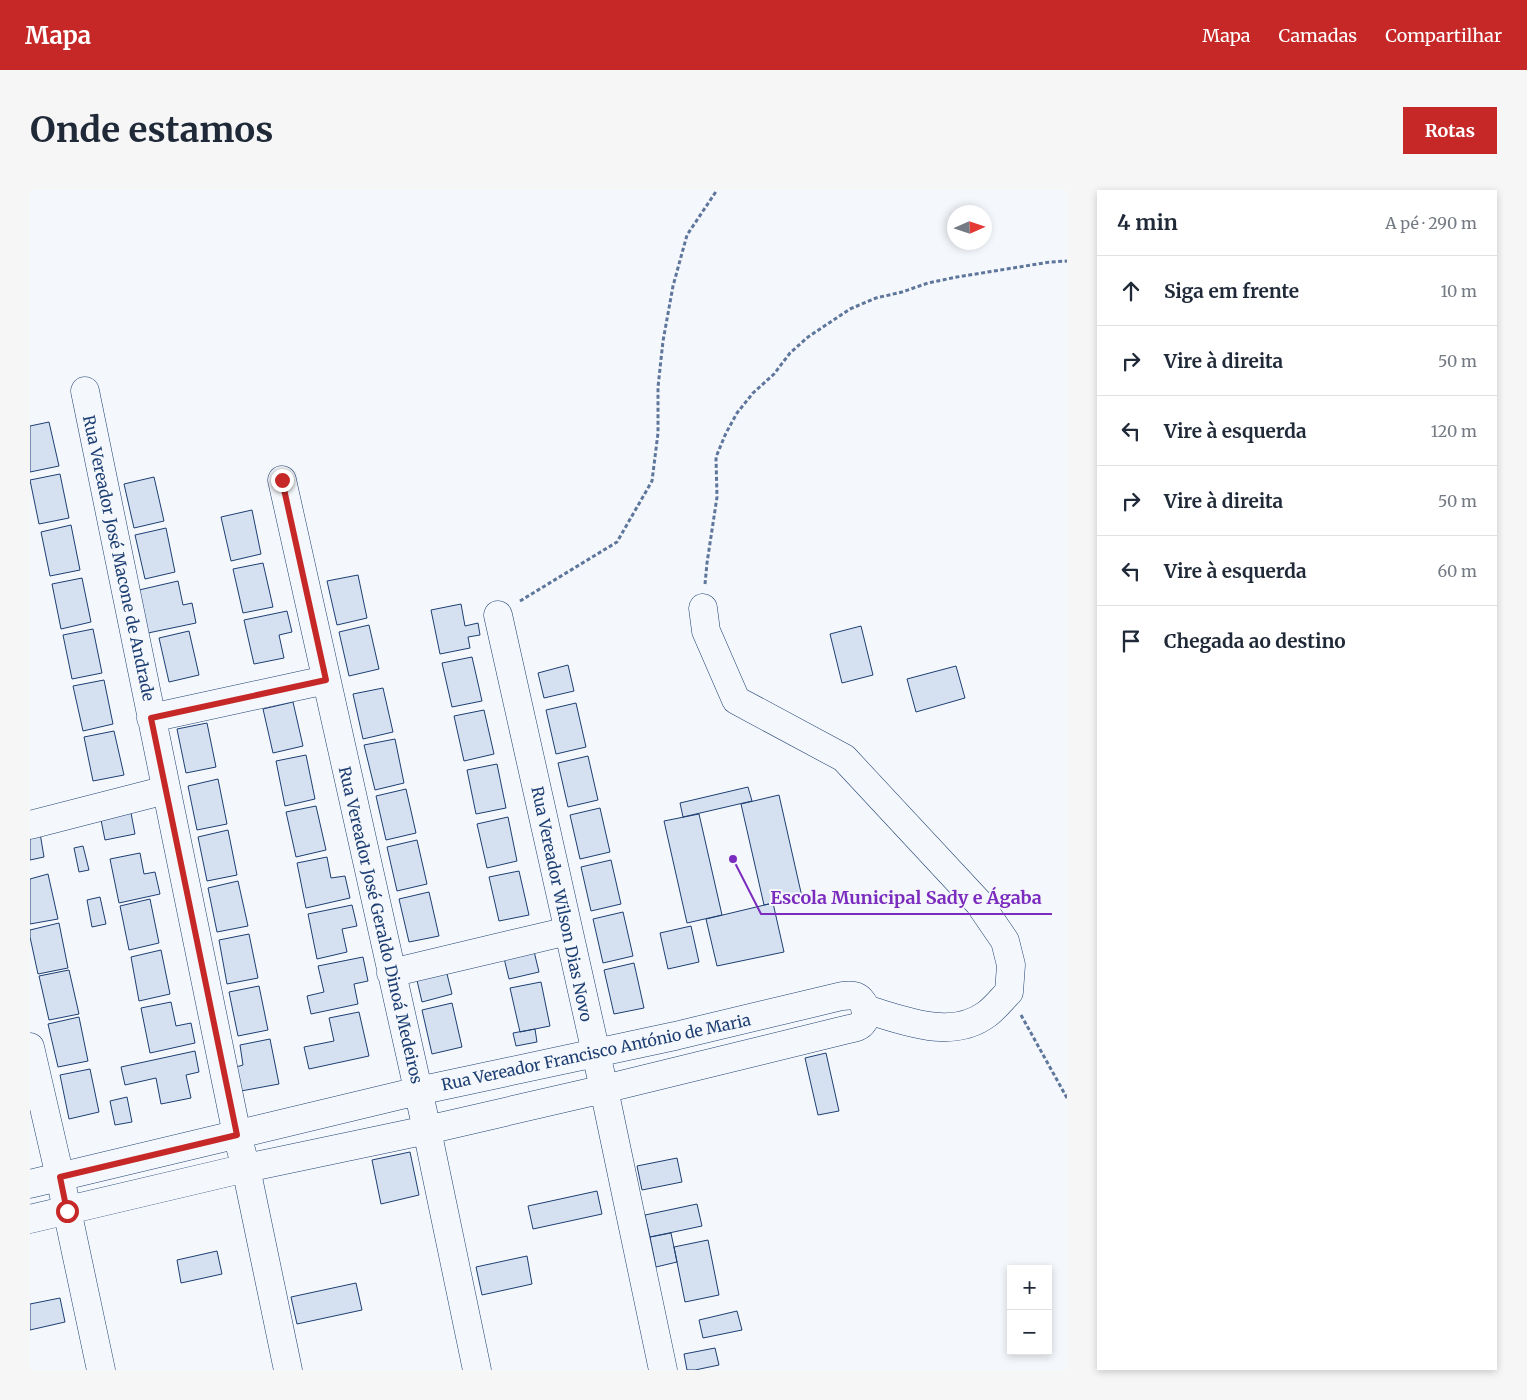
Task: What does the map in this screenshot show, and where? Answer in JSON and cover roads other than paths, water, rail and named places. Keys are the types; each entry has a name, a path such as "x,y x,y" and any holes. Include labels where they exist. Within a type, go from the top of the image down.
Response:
{"street":[{"name":"Rua Vereador José Macone de Andrade","path":"85,391 237,1135 246,1168 288,1370"},
{"name":"Rua Vereador José Geraldo Dinoá Medeiros","path":"282,480 427,1130 477,1370"},
{"path":"30,1219 246,1168 427,1130 604,1089 849,1029 859,1026 864,1021 866,1016 865,1008 903,1020 942,1028 964,1025 987,1014 1009,992 1011,965 1005,941 979,903 844,758 736,700 706,631 703,608"},
{"name":"Rua Vereador Wilson Dias Novo","path":"498,615 604,1089 663,1370"},
{"path":"151,718 326,680"},
{"path":"30,825 166,790"},
{"path":"391,973 568,931"},
{"name":"Rua Vereador Francisco António de Maria","path":"30,1184 418,1091 595,1054 842,996 856,996 861,1000 865,1008"},
{"path":"30,1047 101,1370"}],"place":[{"name":"Escola Municipal Sady e Ágaba","path":"733,859"}]}
